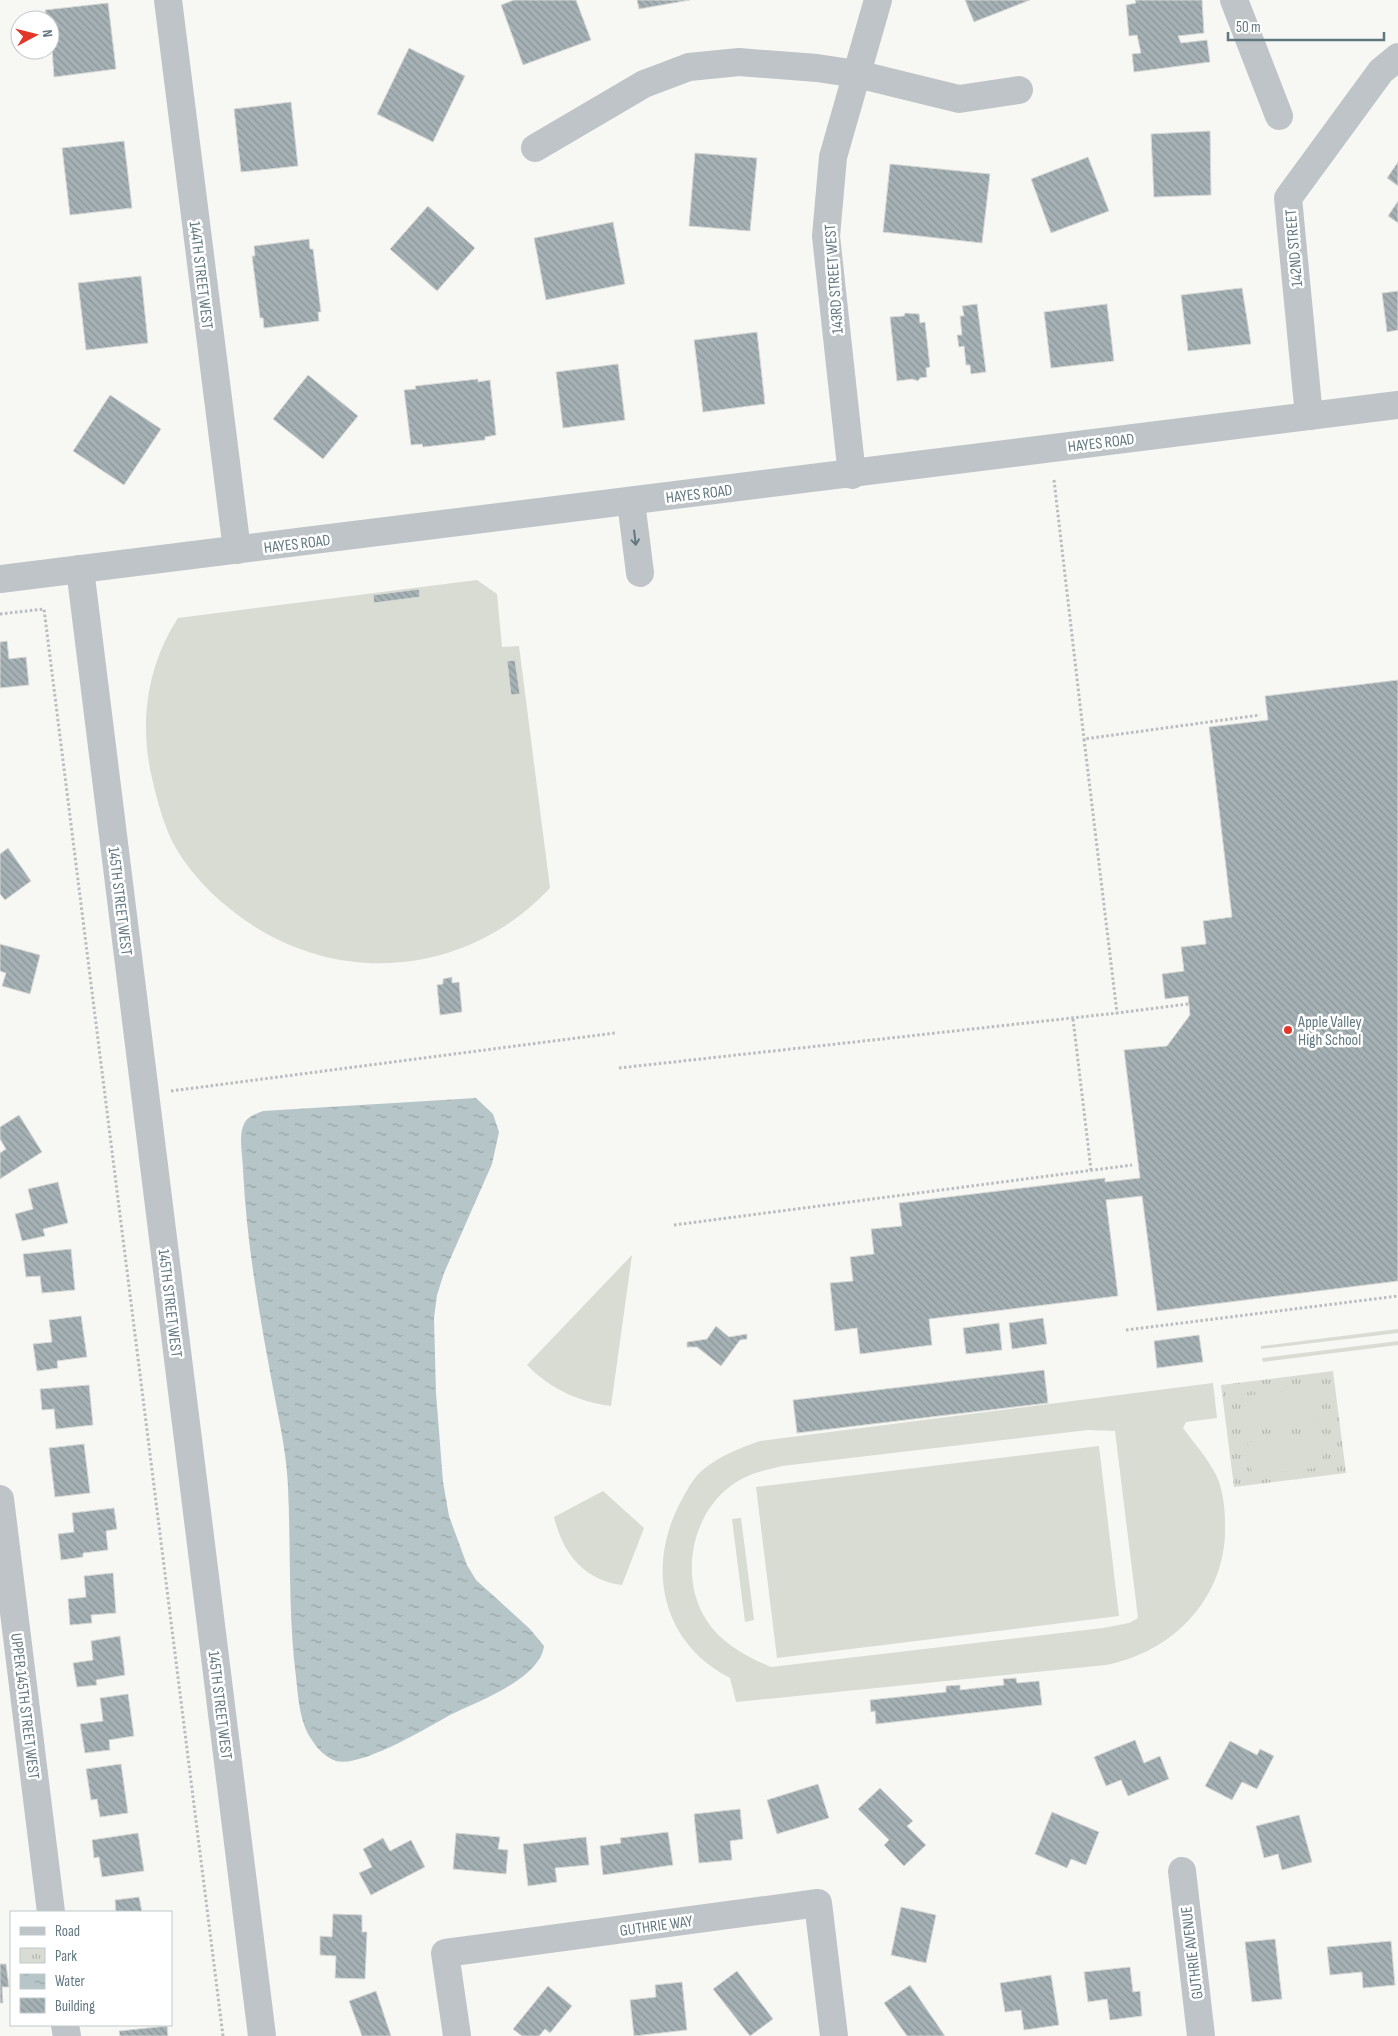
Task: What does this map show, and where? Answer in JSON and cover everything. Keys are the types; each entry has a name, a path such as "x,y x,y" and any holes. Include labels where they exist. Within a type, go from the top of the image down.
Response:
{"street":[{"name":"144TH STREET WEST","path":"168,0 237,550"},
{"name":"143RD STREET WEST","path":"852,475 826,236 832,157 878,0"},
{"path":"1234,0 1278,116"},
{"name":"142ND STREET","path":"1309,416 1288,198 1381,71 1398,57"},
{"path":"536,148 644,84 689,67 739,62 856,74 959,99 1018,90"},
{"name":"HAYES ROAD","path":"0,579 852,475 1398,405"},
{"path":"631,502 640,573"},
{"name":"145TH STREET WEST","path":"80,569 262,2036"},
{"name":"UPPER 145TH STREET WEST","path":"0,1499 51,1911"},
{"name":"GUTHRIE AVENUE","path":"1182,1870 1201,2036"},
{"name":"GUTHRIE WAY","path":"457,2036 445,1952 818,1903 834,2036"}],"path":[{"path":"1054,480 1117,1013"},
{"path":"0,614 44,609 223,2036"},
{"path":"1084,740 1260,715"},
{"path":"620,1068 1073,1019 1188,1004"},
{"path":"1073,1019 1091,1170"},
{"path":"172,1091 615,1033"},
{"path":"674,1225 1132,1165"},
{"path":"1126,1330 1398,1296"}],"green space":[{"path":"477,580 497,594 502,647 519,646 550,888 515,919 477,942 436,956 393,963 350,961 308,952 267,934 229,908 194,874 179,853 165,826 148,758 146,716 148,695 153,675 167,636 178,618"},
{"path":"632,1255 611,1406 576,1398 545,1381 527,1365"},
{"path":"1398,1329 1398,1333 1261,1349 1261,1346"},
{"path":"1398,1341 1398,1345 1263,1362 1262,1358"},
{"path":"1333,1371 1346,1473 1234,1487 1221,1385"},
{"path":"1213,1383 1217,1418 1186,1422 1183,1428 1205,1456 1218,1480 1224,1505 1224,1549 1217,1574 1207,1596 1192,1616 1175,1633 1154,1647 1131,1658 1106,1665 736,1702 730,1678 707,1663 689,1646 676,1625 667,1603 663,1579 664,1555 669,1530 679,1505 697,1476 711,1463 738,1449 760,1441","holes":["1088,1430 1115,1431 1138,1618 1129,1623 1103,1628 771,1667 753,1659 727,1643 707,1621 698,1604 693,1586 692,1567 694,1548 699,1530 707,1513 718,1497 732,1485 750,1475 782,1466"]},
{"path":"1315,1387 1319,1421 1247,1429 1243,1396"},
{"path":"1320,1433 1324,1467 1252,1475 1247,1442"},
{"path":"1099,1446 1119,1616 777,1658 756,1487"},
{"path":"603,1491 644,1528 622,1585 597,1577 577,1563 563,1543 554,1517"},
{"path":"741,1518 754,1620 745,1622 732,1519"}],"water":[{"path":"476,1098 493,1114 499,1132 492,1164 444,1273 437,1295 434,1318 436,1393 443,1482 449,1516 467,1565 476,1580 530,1629 544,1646 540,1658 531,1669 506,1688 377,1753 347,1762 336,1761 323,1753 312,1741 304,1725 299,1705 293,1653 287,1467 261,1320 248,1230 241,1147 242,1129 248,1119 263,1111"}],"building":[{"path":"514,0 576,0 591,40 523,65 501,5"},
{"path":"637,0 690,0 639,9"},
{"path":"965,0 1030,0 974,22"},
{"path":"1135,0 1202,0 1204,33 1178,36 1181,43 1207,40 1210,62 1134,72 1132,54 1141,53 1137,35 1129,36 1126,5 1136,3"},
{"path":"108,3 116,69 54,77 53,60 60,60 60,10 45,10"},
{"path":"409,48 465,76 433,142 377,114"},
{"path":"291,102 298,166 241,172 234,109"},
{"path":"1210,131 1211,195 1154,197 1151,134"},
{"path":"124,141 132,208 70,215 62,148"},
{"path":"695,153 757,158 750,231 689,226"},
{"path":"1088,157 1109,211 1051,233 1031,179"},
{"path":"1398,162 1398,186 1387,178"},
{"path":"890,164 990,174 982,243 883,232"},
{"path":"1398,201 1398,223 1388,216"},
{"path":"428,206 475,248 437,291 390,249"},
{"path":"613,222 625,284 546,300 534,238"},
{"path":"309,239 310,249 313,249 321,312 318,312 319,321 264,328 263,318 260,318 252,256 255,256 254,246"},
{"path":"141,276 148,343 86,350 78,283"},
{"path":"1242,288 1251,344 1188,351 1181,295"},
{"path":"1398,291 1398,330 1387,332 1382,293"},
{"path":"977,304 986,372 971,374 970,365 966,365 964,346 959,347 957,335 962,335 960,316 964,316 962,306"},
{"path":"1107,304 1114,361 1051,368 1044,312"},
{"path":"905,313 919,314 920,323 925,322 930,367 926,368 927,377 920,378 918,381 912,379 897,381 890,317 904,316"},
{"path":"757,332 765,404 703,412 694,340"},
{"path":"618,364 625,420 563,428 556,372"},
{"path":"308,375 358,416 323,459 273,419"},
{"path":"478,379 478,382 490,380 496,435 485,437 485,440 423,447 422,444 411,445 404,390 416,389 415,386"},
{"path":"110,395 161,429 124,485 73,451"},
{"path":"419,589 420,597 374,603 373,595"},
{"path":"7,641 9,659 26,657 29,685 0,688 0,642"},
{"path":"515,660 520,694 511,695 507,661"},
{"name":"Apple Valley High School","path":"1398,680 1398,1281 1157,1311 1142,1196 1106,1200 1118,1296 929,1319 932,1345 860,1354 857,1328 835,1331 830,1283 853,1281 850,1257 874,1254 871,1229 902,1226 899,1203 1105,1178 1105,1182 1140,1178 1124,1050 1167,1046 1190,1015 1188,996 1165,999 1162,974 1184,971 1181,947 1206,944 1203,921 1232,917 1209,727 1268,720 1265,696"},
{"path":"8,848 31,881 5,900 0,894 0,854"},
{"path":"0,944 40,955 30,994 2,986 6,973 0,971"},
{"path":"452,977 452,983 459,982 462,1012 440,1015 437,985 443,984 443,979"},
{"path":"19,1115 42,1152 0,1179 0,1153 6,1149 0,1139 0,1127"},
{"path":"58,1182 68,1223 43,1229 45,1236 22,1241 15,1214 33,1209 28,1189"},
{"path":"71,1249 75,1290 42,1293 40,1276 26,1277 23,1254"},
{"path":"81,1316 87,1357 57,1361 58,1368 37,1371 33,1344 52,1342 49,1320"},
{"path":"1043,1318 1047,1344 1012,1349 1009,1323"},
{"path":"999,1323 1002,1350 966,1354 963,1328"},
{"path":"716,1326 729,1337 747,1334 747,1339 740,1340 721,1366 697,1347 687,1347 687,1342 707,1339"},
{"path":"1199,1335 1203,1362 1157,1368 1154,1341"},
{"path":"1044,1370 1048,1403 797,1433 793,1400"},
{"path":"89,1385 93,1425 56,1429 54,1409 42,1410 40,1389"},
{"path":"84,1444 90,1493 55,1497 49,1448"},
{"path":"114,1508 117,1529 106,1531 108,1550 83,1553 83,1557 61,1560 58,1534 74,1532 72,1513"},
{"path":"113,1573 116,1613 91,1615 92,1623 70,1625 68,1599 86,1597 84,1576"},
{"path":"120,1636 125,1675 96,1680 97,1685 77,1687 73,1663 93,1660 91,1641"},
{"path":"1016,1678 1017,1683 1039,1681 1042,1705 876,1724 875,1711 871,1712 870,1700 946,1692 946,1686 960,1685 960,1690 1004,1685 1003,1679"},
{"path":"128,1694 134,1736 109,1740 110,1750 85,1753 80,1724 103,1721 100,1698"},
{"path":"1135,1740 1144,1763 1160,1756 1169,1779 1128,1796 1121,1780 1106,1786 1094,1757"},
{"path":"1230,1741 1257,1755 1260,1749 1274,1756 1257,1789 1242,1782 1232,1800 1205,1786"},
{"path":"121,1764 128,1813 100,1817 97,1799 91,1800 86,1769"},
{"path":"818,1784 829,1818 777,1834 767,1800"},
{"path":"880,1788 913,1821 907,1826 926,1845 904,1866 884,1845 889,1840 858,1809"},
{"path":"740,1809 743,1839 730,1841 732,1860 699,1863 694,1814"},
{"path":"1052,1812 1099,1832 1086,1865 1071,1859 1067,1868 1035,1854"},
{"path":"1299,1815 1312,1862 1282,1870 1278,1854 1264,1858 1256,1826"},
{"path":"668,1832 673,1865 603,1875 600,1846 621,1843 620,1838"},
{"path":"138,1833 144,1871 102,1877 99,1857 94,1858 92,1840"},
{"path":"456,1833 500,1837 498,1849 508,1850 506,1874 453,1869"},
{"path":"586,1837 589,1865 555,1868 557,1882 528,1886 523,1844"},
{"path":"383,1838 390,1851 411,1840 425,1867 371,1895 359,1873 372,1867 363,1849"},
{"path":"139,1897 142,1911 116,1911 115,1900"},
{"path":"901,1907 936,1915 926,1963 891,1955"},
{"path":"333,1914 362,1915 362,1932 367,1932 365,1979 335,1978 336,1956 320,1955 320,1936 332,1937"},
{"path":"1275,1939 1282,1999 1252,2002 1245,1942"},
{"path":"1391,1941 1395,1985 1363,1988 1362,1972 1330,1975 1327,1947"},
{"path":"0,1964 6,1964 9,1987 2,1987 3,2003 0,2003"},
{"path":"1130,1967 1133,1992 1140,1991 1142,2016 1110,2020 1107,1999 1088,2002 1084,1972"},
{"path":"737,1971 773,2019 750,2036 713,1989"},
{"path":"1051,1975 1059,2025 1024,2030 1021,2010 1005,2012 1000,1983"},
{"path":"682,1982 687,2030 634,2036 630,2000 656,1997 655,1985"},
{"path":"910,1985 945,2036 907,2036 884,2003"},
{"path":"548,1986 572,2006 550,2033 545,2029 539,2036 522,2036 513,2029"},
{"path":"376,1991 391,2036 362,2036 349,2001"},
{"path":"167,2026 168,2036 120,2036 119,2031"}],"place":[{"name":"Apple Valley High School","path":"1288,1030"}]}
